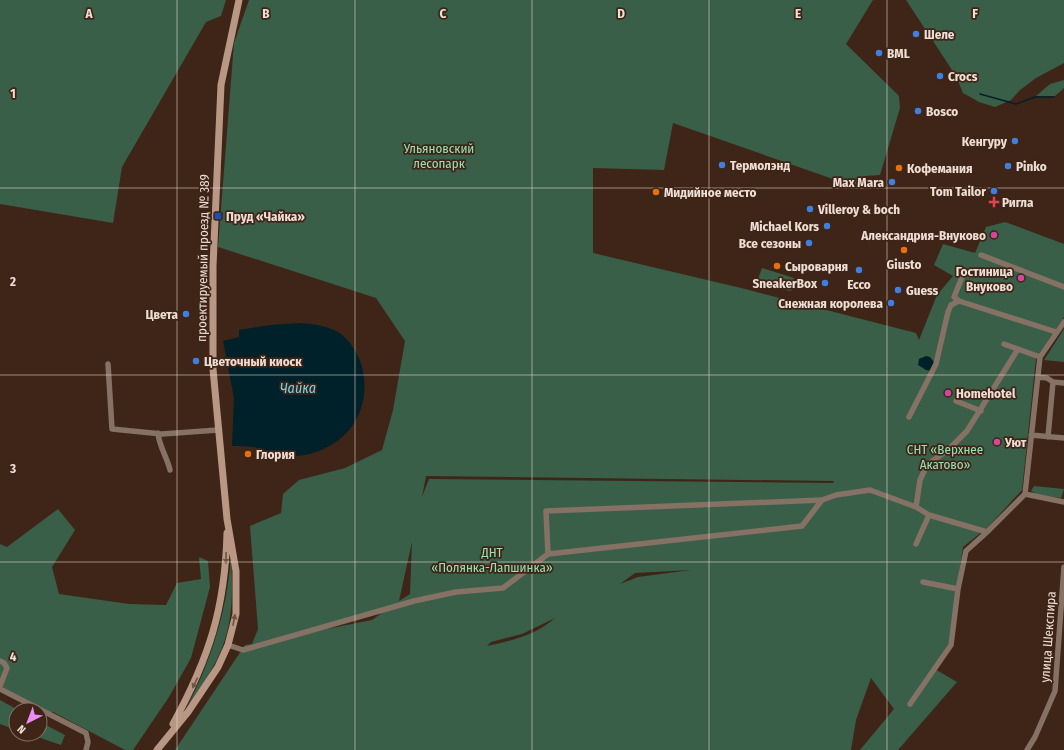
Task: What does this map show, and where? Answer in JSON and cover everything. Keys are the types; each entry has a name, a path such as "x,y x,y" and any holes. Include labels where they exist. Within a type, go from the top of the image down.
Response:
{"main road":[{"name":"проектируемый проезд № 389","path":"156,750 166,736 188,712 218,667 228,645 234,622 237,600 236,571 227,518 213,369 213,266 221,86 239,0"},
{"name":"проектируемый проезд № 389","path":"166,736 197,679 221,606 226,569 227,518"}],"street":[{"path":"981,255 1064,287"},
{"path":"963,275 954,297 959,302 1056,332"},
{"path":"909,417 936,364 948,312 952,304 959,302"},
{"path":"910,704 952,645 958,589 966,551 1025,494 1040,357 1064,322"},
{"path":"1004,344 1040,357"},
{"path":"916,507 920,480 927,465 960,439 981,411 1018,349"},
{"path":"108,364 112,429 175,434 218,430"},
{"path":"1038,377 1047,378 1054,382 1064,383"},
{"path":"1048,437 1054,382"},
{"path":"956,402 981,411"},
{"path":"158,433 158,441 167,458 170,470"},
{"path":"1031,435 1064,438"},
{"path":"548,554 546,511 822,500 836,495 870,490 916,507 929,515 987,532"},
{"path":"1025,494 1064,502"},
{"path":"228,645 243,650 414,601 456,592 503,588 548,554 802,526 822,500"},
{"path":"916,544 929,515"},
{"name":"улица Шекспира","path":"1027,750 1035,737 1055,691 1064,567"},
{"path":"923,582 958,589"},
{"path":"0,661 4,663 7,668 0,688 86,732 88,742 86,750"}],"green space":[{"path":"0,0 226,0 221,16 206,22 122,167 113,223 0,204"},
{"path":"249,0 873,0 846,44 899,96 900,108 880,175 865,176 853,186 673,123 664,170 593,168 593,253 741,288 916,333 919,340 937,295 953,276 934,265 943,244 975,253 986,227 1005,222 1064,244 1064,317 1036,358 1022,490 988,527 963,547 949,643 933,668 957,682 898,750 860,750 894,709 871,678 856,720 851,750 175,750 245,645 252,644 258,629 250,526 281,513 283,494 299,480 345,468 382,450 393,410 405,341 376,298 218,247 234,43","holes":["426,476 834,481 833,483 429,479 422,497","412,542 410,594 399,601","691,570 638,577 620,584 635,573","393,605 372,620 306,633","555,618 548,624 531,633 505,642 487,646 491,642 522,634"]},
{"path":"906,0 1064,0 1064,63 1036,78 1020,90 1011,100 995,107 979,102 963,93 956,76"},
{"path":"1064,80 1064,88 1055,96 1036,96 1050,84"},
{"path":"762,268 794,278 791,291 756,285"},
{"path":"1064,329 1064,362 1044,360"},
{"path":"1034,486 1064,489 1061,498 1038,495 1031,491"},
{"path":"58,509 75,530 52,567 59,594 129,604 166,605 177,583 201,579 199,557 208,561 210,587 191,658 169,697 133,750 125,750 53,712 48,711 48,702 29,702 0,688 0,544 7,547"},
{"path":"231,557 232,601 226,636 212,669 188,705 204,670 217,633 226,596"},
{"path":"0,700 8,704 8,727 0,724"},
{"path":"48,726 65,735 61,745 48,741"}],"water":[{"name":"Чайка","path":"300,323 322,326 336,331 348,341 357,353 362,367 364,396 361,409 355,421 347,432 337,441 324,449 307,455 277,456 254,447 232,446 234,398 223,341 239,337 239,330 270,325"},
{"path":"926,356 930,357 934,362 931,371 918,365 919,359"}],"waterway":[{"path":"980,94 1016,104 1035,97 1054,97"}],"place":[{"name":"Шеле","path":"916,34"},
{"name":"BML","path":"879,53"},
{"name":"Crocs","path":"940,76"},
{"name":"Bosco","path":"918,111"},
{"name":"Кенгуру","path":"1015,141"},
{"name":"Термолэнд","path":"722,165"},
{"name":"Pinko","path":"1008,166"},
{"name":"Кофемания","path":"899,168"},
{"name":"Max Mara","path":"892,182"},
{"name":"Tom Tailor","path":"994,191"},
{"name":"Мидийное место","path":"656,192"},
{"name":"Ригла","path":"994,202"},
{"name":"Villeroy & boch","path":"810,209"},
{"name":"Пруд «Чайка»","path":"218,216"},
{"name":"Michael Kors","path":"827,226"},
{"name":"Александрия-Внуково","path":"994,235"},
{"name":"Все сезоны","path":"809,243"},
{"name":"Giusto","path":"904,250"},
{"name":"Сыроварня","path":"777,266"},
{"name":"Ecco","path":"859,270"},
{"name":"Гостиница Внуково","path":"1021,278"},
{"name":"SneakerBox","path":"825,283"},
{"name":"Guess","path":"898,290"},
{"name":"Снежная королева","path":"891,303"},
{"name":"Цвета","path":"186,314"},
{"name":"Цветочный киоск","path":"196,361"},
{"name":"Homehotel","path":"948,393"},
{"name":"Уют","path":"997,442"},
{"name":"Глория","path":"248,454"}],"park label":[{"name":"Ульяновский лесопарк","path":"439,156"},
{"name":"СНТ «Верхнее Акатово»","path":"945,456"},
{"name":"ДНТ «Полянка-Лапшинка»","path":"492,560"}]}
